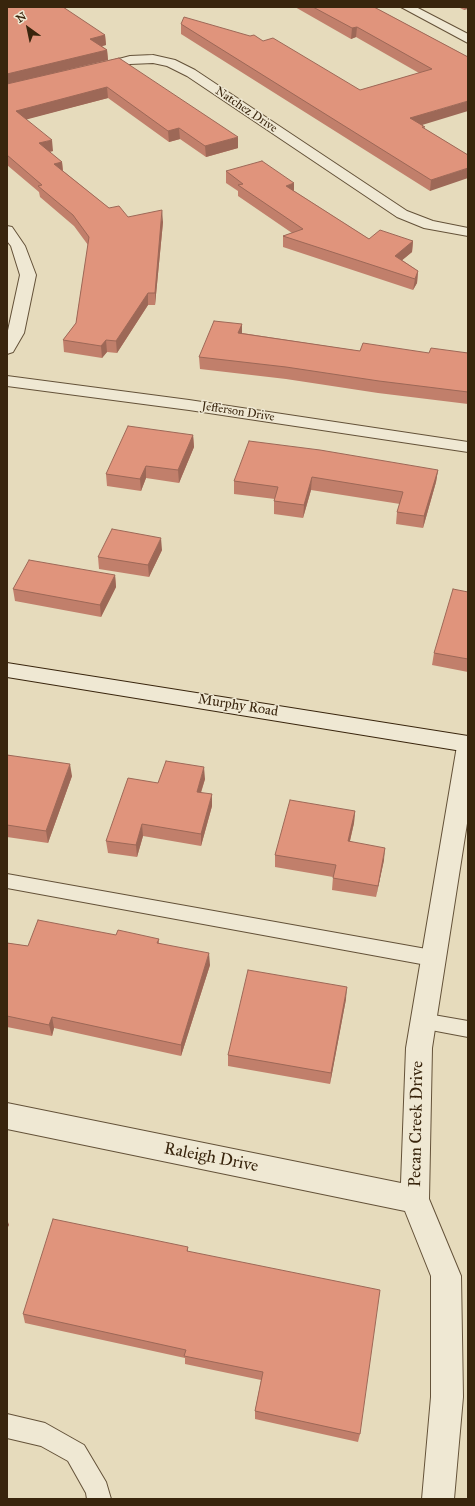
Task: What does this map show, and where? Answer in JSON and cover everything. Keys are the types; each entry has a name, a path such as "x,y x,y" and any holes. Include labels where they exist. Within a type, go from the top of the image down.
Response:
{"street":[{"path":"407,7 468,39"},
{"name":"Natchez Drive","path":"85,71 130,60 153,59 171,63 191,73 402,214 429,225 468,232"},
{"path":"7,230 18,246 28,275 16,333 7,349"},
{"name":"Jefferson Drive","path":"7,381 189,405 468,446"},
{"name":"Murphy Road","path":"7,670 468,745"},
{"name":"Pecan Creek Drive","path":"438,1499 447,1397 446,1276 415,1199 418,1048 468,745"},
{"name":"Raleigh Drive","path":"7,1116 415,1199"}],"lane":[{"path":"7,881 432,958"},
{"path":"422,1021 468,1029"},
{"path":"7,1426 45,1435 76,1453 98,1490 100,1499"}],"building":[{"path":"7,7 63,7 105,35 90,39 107,50 7,74"},
{"path":"313,7 374,7 468,57 468,101 410,118 468,155 468,168 431,180 181,24 184,17 250,36 254,35 263,41 273,38 360,90 432,69 357,27 352,28"},
{"path":"119,58 238,137 205,146 179,128 168,131 107,87 16,111 52,140 39,143 62,162 54,164 109,208 119,206 128,217 162,210 155,293 148,293 116,341 106,340 101,346 63,340 76,323 89,237 73,215 38,186 42,185 7,155 7,84"},
{"path":"262,161 294,183 286,186 369,239 380,230 413,241 395,256 418,271 415,279 283,236 303,229 238,185 243,184 226,171"},
{"path":"214,321 242,324 238,333 360,351 363,343 429,353 431,348 468,353 468,392 379,381 286,367 199,357"},
{"path":"128,426 193,435 178,470 146,466 140,479 106,474"},
{"path":"249,441 320,450 438,470 424,516 397,512 403,492 312,477 304,505 274,501 278,487 234,481"},
{"path":"112,529 161,538 148,565 98,557"},
{"path":"29,560 115,575 100,605 13,589"},
{"path":"453,589 468,592 468,659 434,653"},
{"path":"7,755 70,764 46,831 7,825"},
{"path":"166,761 204,767 197,792 212,794 201,834 142,824 136,845 106,841 128,778 158,783"},
{"path":"290,800 355,811 348,841 385,848 378,886 333,878 336,865 275,855"},
{"path":"38,920 116,935 118,930 159,939 157,943 209,953 181,1045 52,1017 49,1025 7,1016 7,943 28,946"},
{"path":"248,970 347,987 331,1073 228,1055"},
{"path":"53,1219 188,1247 187,1251 380,1290 360,1434 255,1411 263,1372 184,1356 186,1350 23,1314"}]}
